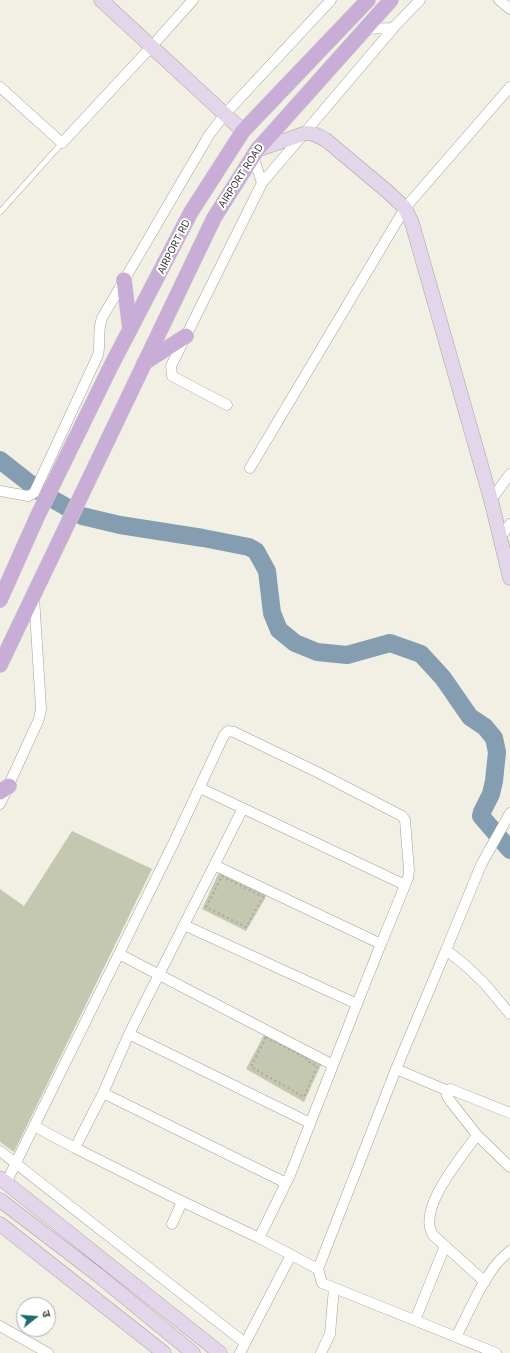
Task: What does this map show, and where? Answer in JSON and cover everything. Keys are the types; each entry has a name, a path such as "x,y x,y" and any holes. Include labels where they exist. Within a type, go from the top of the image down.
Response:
{"main road":[{"name":"AIRPORT RD","path":"0,600 38,515 111,366 191,212 243,131 368,0"},
{"name":"AIRPORT ROAD","path":"0,665 134,382 214,218 255,153 391,0"},
{"path":"124,280 130,330"},
{"path":"143,364 186,336"}],"street":[{"path":"101,0 243,131"},
{"path":"0,87 62,143 193,0"},
{"path":"0,491 28,496 34,493 93,367 99,350 100,323 202,146 225,114 331,0"},
{"path":"227,405 172,376 171,366 262,183 420,0"},
{"path":"499,0 510,10"},
{"path":"364,29 391,28 396,26"},
{"path":"250,468 405,208 510,86"},
{"path":"262,183 255,153 306,133 312,133 326,140 405,208 418,239 491,500 510,578"},
{"path":"491,500 510,474"},
{"path":"500,538 510,524"},
{"path":"0,804 4,789 34,733 41,709 33,594"},
{"path":"220,1353 3,1181 15,1163 34,1126 200,788 224,735 228,731 234,732 402,816 405,820 409,862 409,870 405,885 286,1183 260,1238"},
{"path":"200,788 405,885"},
{"path":"75,1148 103,1093 129,1034 243,808"},
{"path":"496,1353 322,1283 318,1269 396,1069 481,865 510,813"},
{"path":"214,865 381,944"},
{"path":"184,925 357,1004"},
{"path":"446,950 484,983 510,1014"},
{"path":"119,954 333,1065"},
{"path":"129,1034 310,1123"},
{"path":"396,1069 446,1090 450,1089 510,1113"},
{"path":"446,1090 447,1096 451,1102 477,1135 510,1167"},
{"path":"103,1093 286,1183"},
{"path":"34,1126 182,1202 260,1238 318,1269"},
{"path":"477,1135 442,1186 431,1211 429,1224 430,1230 445,1246 485,1282"},
{"path":"0,1151 245,1343"},
{"path":"0,1200 98,1275 193,1353"},
{"path":"172,1224 182,1202"},
{"path":"0,1224 164,1353"},
{"path":"415,1320 445,1246"},
{"path":"456,1337 495,1265 510,1251"},
{"path":"240,1353 291,1255"},
{"path":"321,1353 330,1334 334,1288"},
{"path":"0,1326 48,1353"}],"lane":[{"path":"0,212 62,143"}],"path":[{"path":"222,876 263,897 246,927 206,906 222,876"},
{"path":"266,1037 306,1058 307,1061 317,1066 304,1097 251,1067 266,1037"}],"green space":[{"path":"72,831 152,869 14,1152 0,1142 0,889 24,906"},
{"path":"220,870 267,895 246,931 202,909"},
{"path":"265,1033 322,1063 304,1102 246,1069"}],"waterway":[{"path":"0,460 42,493 82,516 120,525 249,547 256,551 267,571 272,613 279,630 295,643 317,652 347,655 390,643 421,654 443,678 470,717 485,727 494,738 497,752 494,781 491,794 481,816 510,850"}]}
